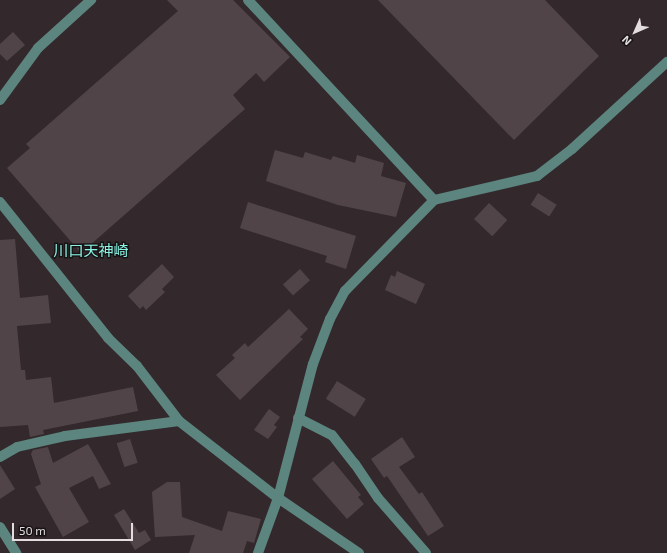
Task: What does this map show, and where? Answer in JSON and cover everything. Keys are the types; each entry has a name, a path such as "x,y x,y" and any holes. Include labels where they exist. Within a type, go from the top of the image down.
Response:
{"street":[{"path":"0,100 38,48 91,0"},
{"path":"248,0 434,200"},
{"path":"258,553 278,498 313,364 330,319 345,291 434,200 538,176 572,149 667,62"},
{"path":"0,202 4,212 108,338 137,366 179,421 278,498 359,553"},
{"path":"298,418 332,435 355,464 378,498 426,553"},
{"path":"0,456 17,447 65,436 179,421"},
{"path":"0,527 16,553"}],"building":[{"path":"167,0 233,0 290,57 264,82 256,73 233,95 245,109 81,253 7,168 30,148 26,144 178,11"},
{"path":"378,0 545,0 599,56 514,140"},
{"path":"13,32 25,45 7,61 0,54 0,44"},
{"path":"275,150 303,158 305,152 331,160 333,156 355,163 357,155 384,163 381,176 406,183 396,217 338,205 266,181"},
{"path":"538,193 557,205 549,217 531,205"},
{"path":"248,202 356,236 346,269 325,262 327,256 240,228"},
{"path":"489,203 507,220 492,236 474,219"},
{"path":"15,239 20,298 48,295 51,323 17,326 21,370 25,370 26,380 51,377 54,403 133,387 138,411 43,430 44,434 30,437 28,425 0,427 0,240"},
{"path":"162,264 174,277 162,289 165,292 146,310 143,306 140,309 128,296"},
{"path":"300,269 310,280 293,296 283,284"},
{"path":"397,271 425,284 416,304 385,290 391,275 395,277"},
{"path":"289,309 308,329 300,337 303,339 240,400 216,375 235,358 232,355 245,343 248,347"},
{"path":"337,381 366,399 355,417 326,399"},
{"path":"269,409 280,417 274,425 277,427 268,439 254,430"},
{"path":"402,437 415,457 399,467 419,494 422,492 444,526 428,536 387,476 384,478 371,459"},
{"path":"130,439 138,463 124,467 117,443"},
{"path":"88,444 111,484 99,489 93,476 69,488 89,522 63,537 35,487 41,484 31,454 33,450 48,447 53,463"},
{"path":"333,461 361,495 358,497 364,504 347,519 312,479"},
{"path":"0,465 15,489 0,499"},
{"path":"167,482 180,482 182,517 222,531 228,511 261,519 254,543 247,541 243,553 189,553 195,535 155,537 152,492"},
{"path":"124,509 139,533 145,530 151,540 135,550 114,515"}],"district":[{"name":"川口天神崎","path":"91,251"}]}
